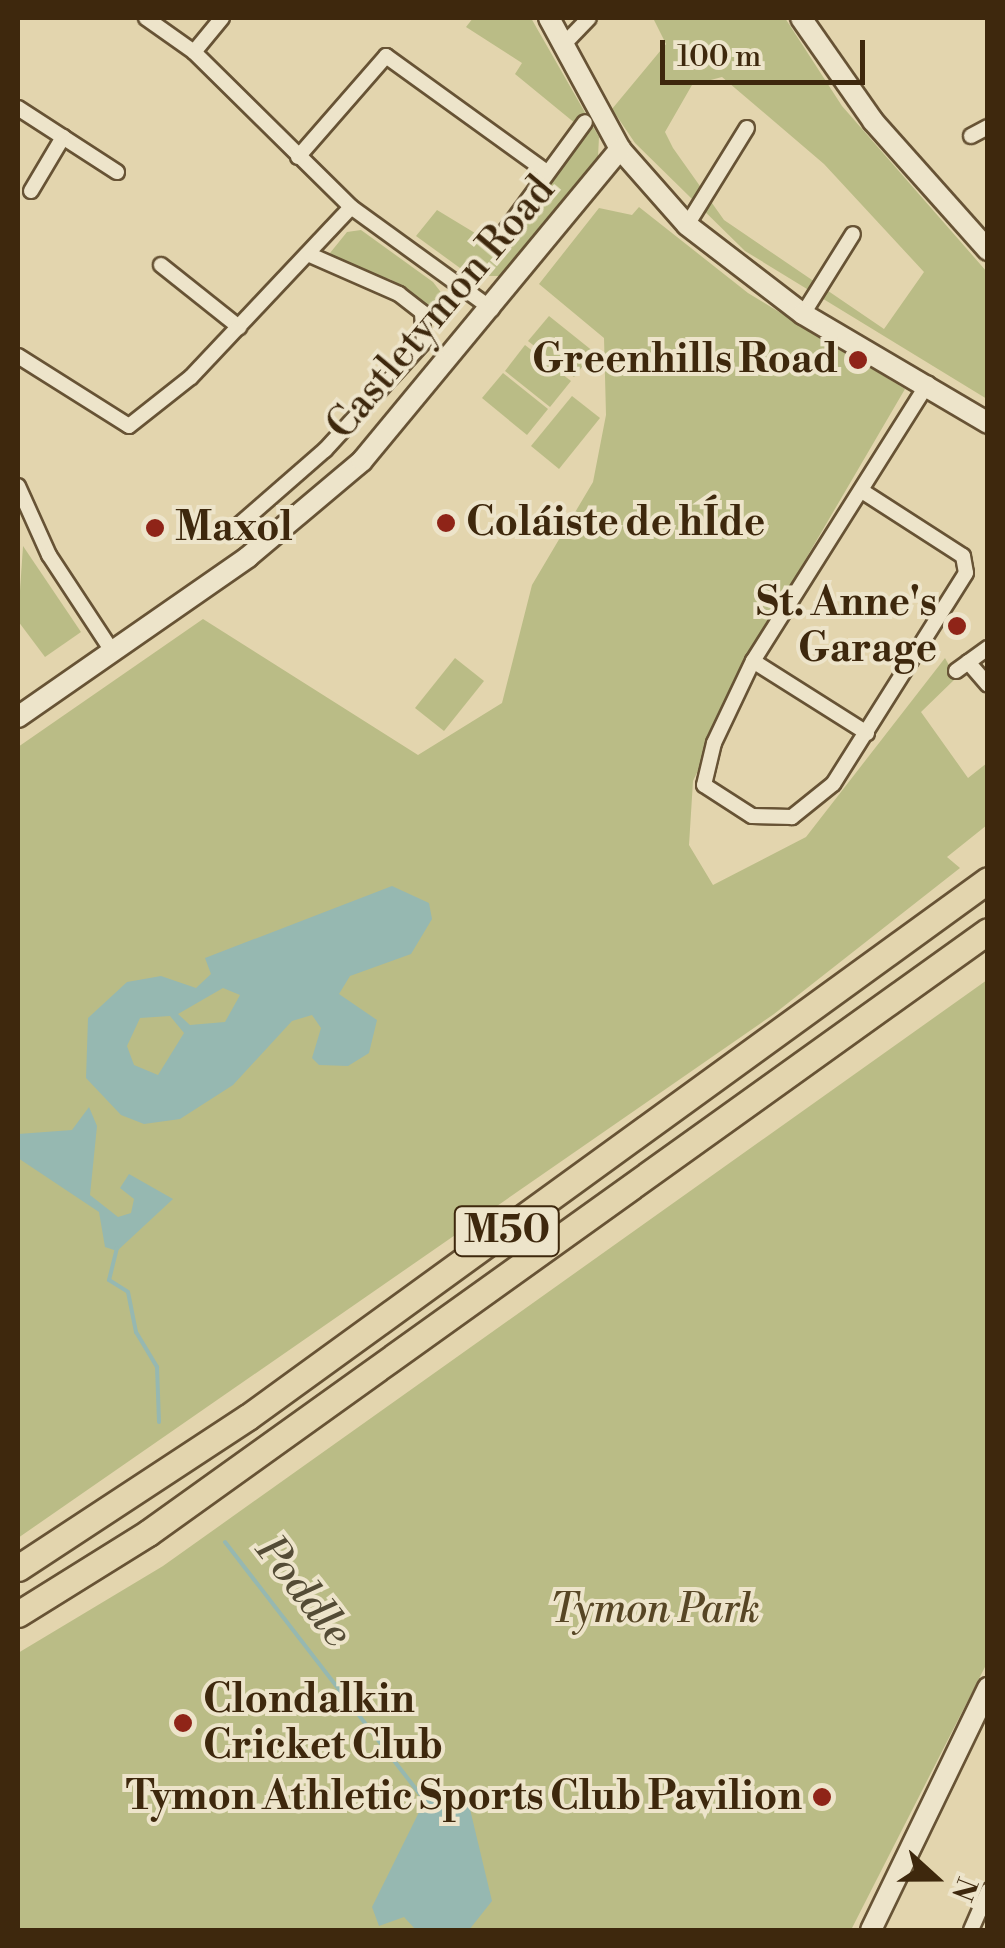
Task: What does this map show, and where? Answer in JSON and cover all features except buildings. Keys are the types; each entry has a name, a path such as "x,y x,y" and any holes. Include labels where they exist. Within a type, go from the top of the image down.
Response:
{"highway":[{"name":"M50","path":"18,1568 248,1417 988,880"},
{"name":"M50","path":"18,1614 148,1533 988,930"}],"street":[{"path":"146,18 194,52 351,207 492,309"},
{"path":"194,52 222,18"},
{"path":"548,18 620,149 687,225 803,314 929,382 988,423"},
{"path":"563,45 589,18"},
{"path":"800,18 873,121 988,250"},
{"path":"298,157 386,56 547,172"},
{"path":"18,108 117,172"},
{"path":"498,241 586,122"},
{"path":"971,136 988,127"},
{"path":"687,225 747,128"},
{"path":"31,192 63,138"},
{"name":"Castletymon Road","path":"18,718 314,504 492,309 620,149"},
{"path":"18,356 129,426 239,327 351,207"},
{"path":"803,314 854,234"},
{"path":"232,530 326,450 424,342 422,312 399,294 310,255"},
{"path":"161,265 239,327"},
{"path":"862,491 967,564 833,784 792,816 765,820 729,806 704,786 706,768 753,661 929,382"},
{"path":"18,486 48,555 112,651"},
{"path":"988,648 962,667 988,685"},
{"path":"753,661 867,733"},
{"path":"871,1930 988,1688"},
{"path":"971,1930 988,1891"}],"green space":[{"path":"473,18 531,18 599,137 598,157 502,276 471,276 416,236 437,210 503,250 587,133 515,74 522,63 466,27"},
{"path":"653,18 785,18 842,106 987,272 987,399 745,251 635,143 612,109 666,44","holes":["722,77 824,164 924,272 884,329 724,220 665,132 692,85"]},
{"path":"639,207 748,293 905,389 780,603 693,781 689,845 713,885 806,837 945,658 956,678 921,712 968,778 987,763 987,825 947,857 960,868 774,1014 18,1538 18,747 203,619 418,755 502,703 532,585 593,482 606,415 604,338 539,284 599,208 632,215"},
{"path":"361,230 433,282 457,313 434,321 427,304 390,279 339,268 330,253 347,232"},
{"path":"549,316 594,352 574,377 528,341"},
{"path":"525,345 571,381 550,407 505,371"},
{"path":"503,373 548,409 527,435 482,398"},
{"path":"572,396 600,418 559,469 531,446"},
{"path":"23,546 81,632 45,657 18,621"},
{"path":"455,658 484,681 444,731 415,708"},
{"name":"Tymon Park","path":"987,980 987,1663 851,1930 18,1930 18,1653 163,1566"}],"water":[{"path":"392,886 429,903 432,919 411,954 350,976 339,994 377,1020 369,1053 348,1066 319,1065 312,1058 321,1028 312,1015 292,1021 233,1085 180,1119 144,1124 121,1115 86,1078 88,1018 127,982 161,976 196,988 211,974 205,958","holes":["223,988 240,995 225,1022 190,1025 178,1014","170,1016 184,1033 158,1075 134,1065 127,1046 140,1018"]},
{"path":"89,1107 97,1126 90,1195 118,1217 131,1213 134,1199 120,1188 129,1174 173,1199 117,1251 105,1247 99,1212 18,1158 18,1134 72,1130"},
{"path":"453,1798 469,1805 492,1901 469,1930 416,1930 404,1917 379,1926 372,1907 425,1800"}],"waterway":[{"name":"Poddle","path":"117,1248 109,1280 128,1292 136,1332 157,1367 159,1422"},
{"name":"Poddle","path":"225,1542 426,1802"}],"place":[{"name":"Greenhills Road","path":"858,360"},
{"name":"Coláiste de hÍde","path":"446,523"},
{"name":"Maxol","path":"155,528"},
{"name":"St. Anne's Garage","path":"957,626"},
{"name":"Clondalkin Cricket Club","path":"183,1723"},
{"name":"Tymon Athletic Sports Club Pavilion","path":"822,1797"}]}
